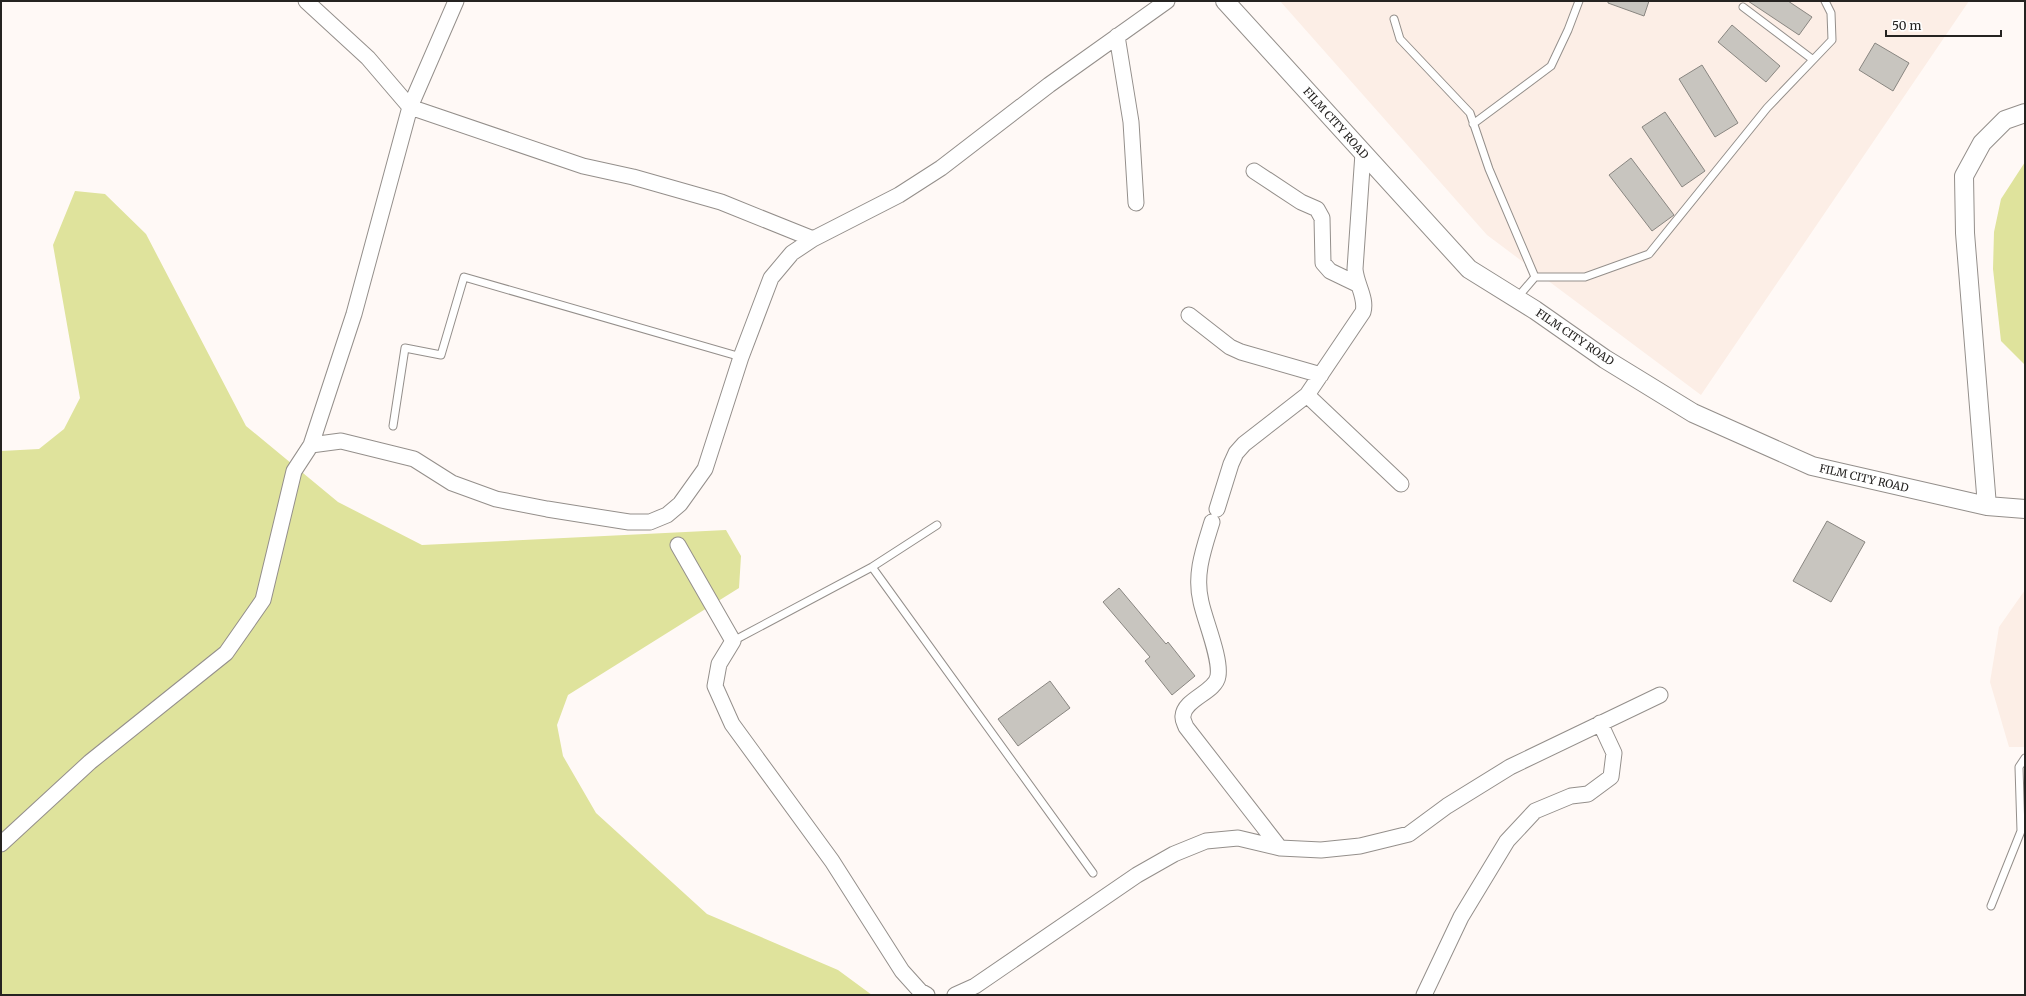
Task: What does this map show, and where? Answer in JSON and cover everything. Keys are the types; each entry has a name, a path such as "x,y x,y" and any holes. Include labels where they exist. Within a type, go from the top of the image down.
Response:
{"street":[{"path":"306,1 368,58 410,107 583,166 633,177 721,202 813,239"},
{"path":"1,844 90,762 226,653 263,600 294,471 311,445 354,314 410,107 456,1"},
{"path":"311,445 341,441 414,459 452,483 496,499 629,522 650,522 667,515 680,504 705,469 741,357 771,278 792,253 813,239 899,196 941,168 1049,84 1167,1"},
{"name":"FILM CITY ROAD","path":"1225,1 1469,269 1517,298 1605,359 1694,413 1812,466 1987,506 2025,509"},
{"path":"1117,36 1131,122 1136,203"},
{"path":"1987,506 1965,234 1964,176 1982,143 2005,120 2025,114"},
{"path":"1280,848 1186,727 1183,716 1186,708 1213,685 1218,677 1218,665 1200,600 1200,561 1214,515 1236,453 1307,395 1363,312 1364,301 1357,284 1355,269 1363,153"},
{"path":"1254,171 1302,202 1318,209 1322,218 1323,263 1330,272 1357,284"},
{"path":"1189,315 1230,347 1241,352 1321,375"},
{"path":"1307,395 1401,484"},
{"path":"678,545 733,641 719,664 715,686 732,724 832,861 902,970 920,991 927,995"},
{"path":"955,995 975,986 1137,875 1174,854 1206,841 1238,838 1280,848 1321,850 1360,846 1409,834 1447,806 1510,767 1600,722 1660,695"},
{"path":"1424,995 1460,917 1507,841 1535,811 1571,796 1588,794 1610,777 1614,753 1600,722"}],"lane":[{"path":"1473,124 1551,66 1568,30 1579,1"},
{"path":"1535,277 1585,278 1649,254 1767,108 1812,59 1832,40 1830,13 1825,1"},
{"path":"1743,6 1812,59"},
{"path":"1394,19 1400,39 1470,113 1489,169 1535,277"},
{"path":"393,426 405,348 441,355 464,277 741,357"},
{"path":"1517,298 1535,277"},
{"path":"733,641 872,566 937,525"},
{"path":"872,566 1093,873"},
{"path":"1991,906 2021,831 2019,767 2025,758"}],"shaded area":[{"path":"1280,1 1969,1 1701,395 1487,235"},
{"path":"2025,590 2025,747 2009,747 1990,682 1999,627"}],"green space":[{"path":"2025,162 2025,365 2001,341 1993,269 1994,232 2001,199"},
{"path":"75,191 105,194 146,234 246,426 338,502 422,545 726,530 741,556 739,588 568,695 557,725 563,756 596,813 707,914 838,970 872,995 1,995 1,451 39,449 64,429 80,398 53,245"}],"building":[{"path":"1608,1 1649,1 1644,16 1608,3"},
{"path":"1748,1 1788,1 1812,17 1799,35"},
{"path":"1732,25 1780,66 1766,82 1718,42"},
{"path":"1875,43 1909,63 1893,91 1859,70"},
{"path":"1702,65 1738,123 1715,137 1679,79"},
{"path":"1665,112 1705,171 1682,187 1642,127"},
{"path":"1631,158 1674,215 1652,231 1609,175"},
{"path":"1827,521 1865,542 1831,602 1793,581"},
{"path":"1119,588 1166,644 1168,642 1195,676 1172,695 1145,661 1150,657 1103,602"},
{"path":"1050,681 1070,708 1018,746 998,719"}]}
